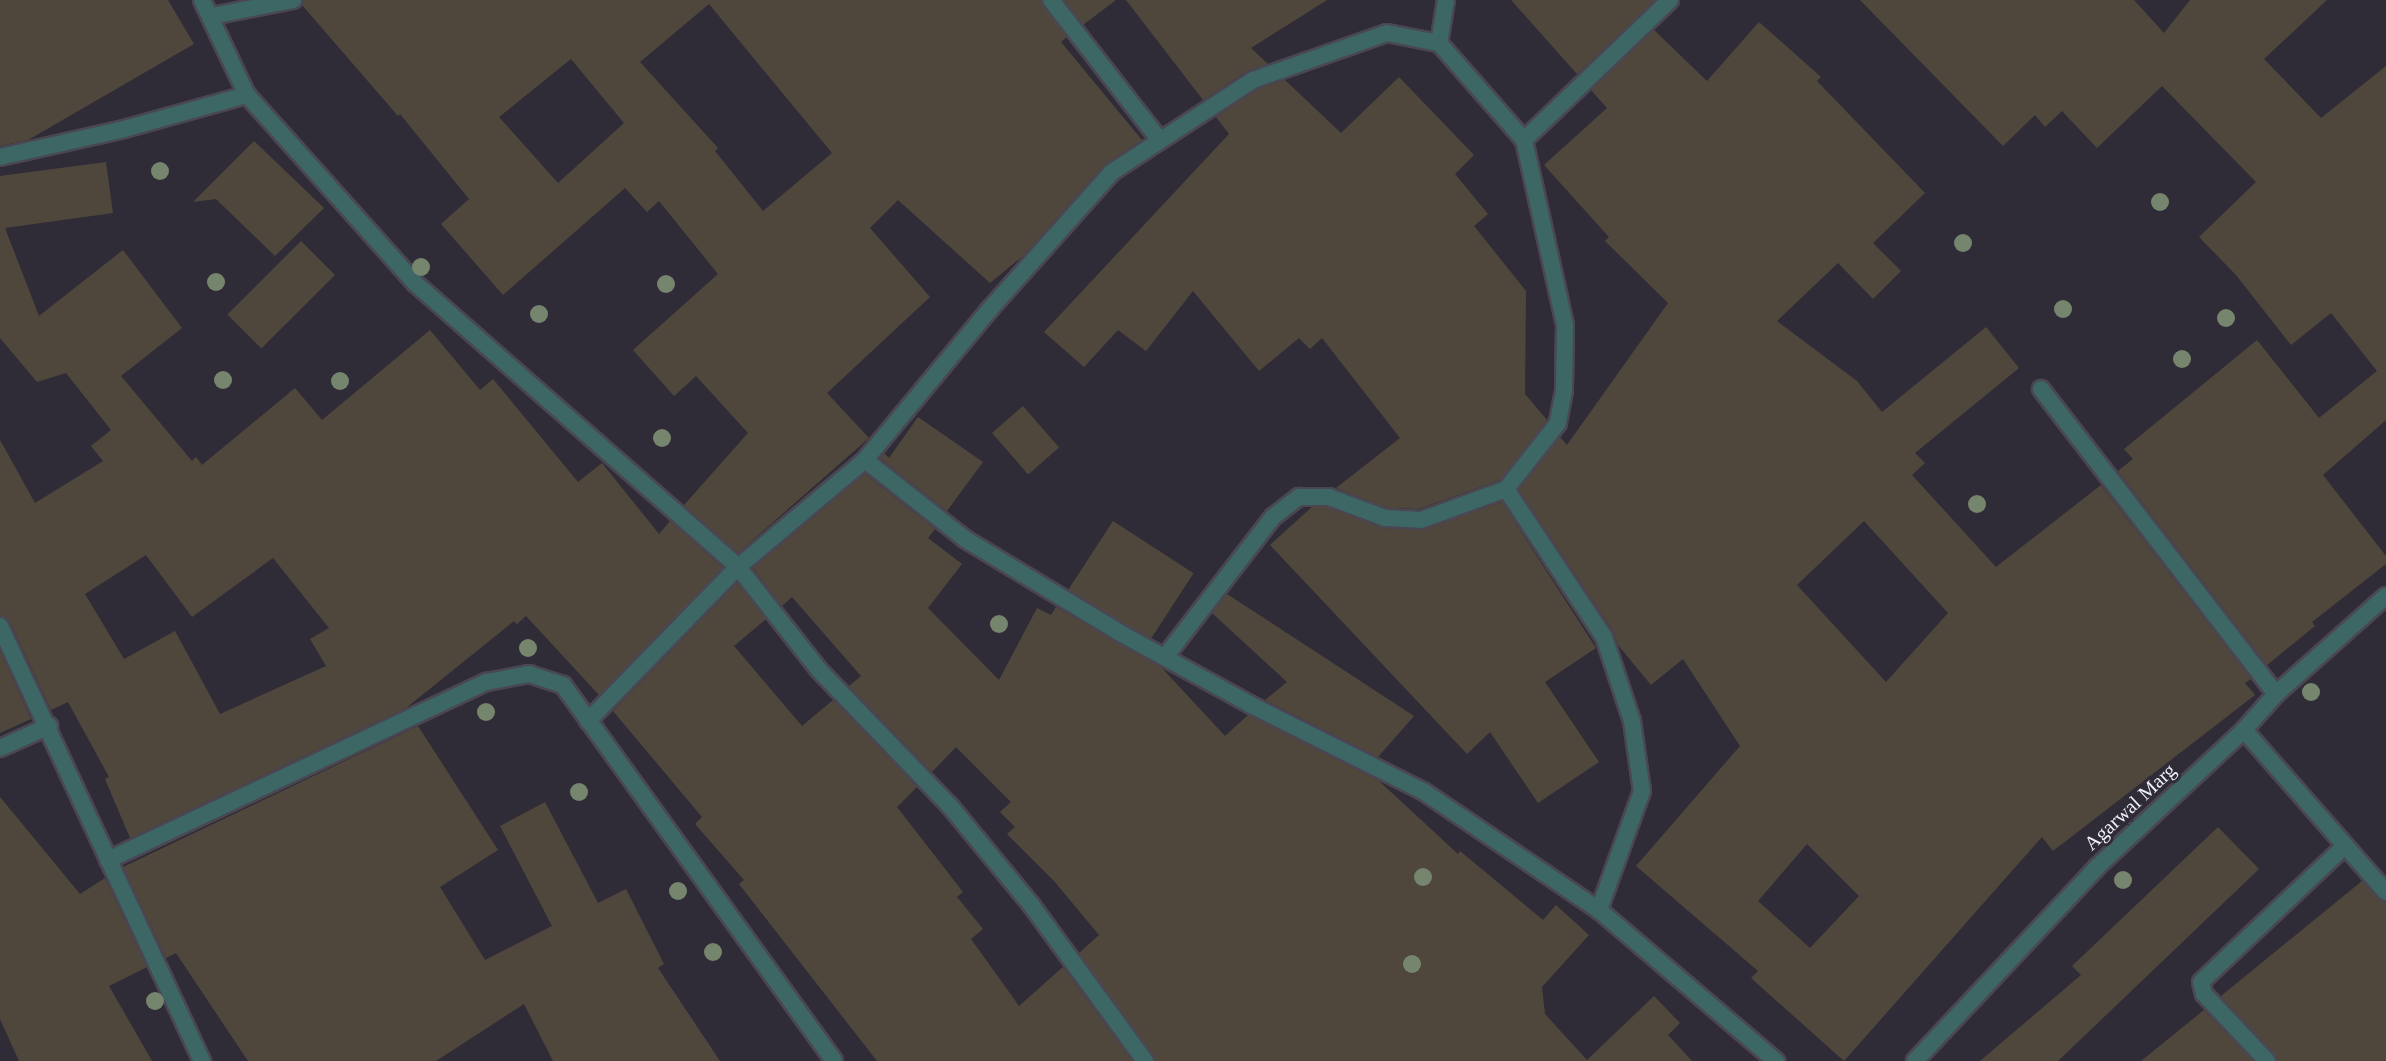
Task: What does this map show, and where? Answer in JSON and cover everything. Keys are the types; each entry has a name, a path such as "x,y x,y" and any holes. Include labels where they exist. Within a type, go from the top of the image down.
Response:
{"street":[{"path":"202,0 212,16 247,95 415,283 738,567 819,670 950,806 1032,906 1145,1061"},
{"path":"212,16 293,0"},
{"path":"1051,0 1159,139"},
{"path":"1439,43 1446,0"},
{"path":"1524,140 1671,0"},
{"path":"588,721 738,567 865,460 990,309 1112,172 1159,139 1253,80 1387,33 1439,43 1524,140 1565,325 1564,391 1558,423 1506,489 1421,520 1386,518 1329,496 1299,496 1273,517 1165,657"},
{"path":"0,157 124,129 247,95"},
{"path":"2041,389 2276,694"},
{"path":"865,460 965,539 1165,657 1423,792 1599,910 1776,1061"},
{"path":"1506,489 1604,637 1632,722 1642,791 1599,910"},
{"name":"Agarwal Marg","path":"1915,1061 2096,868 2244,730 2276,694 2386,596"},
{"path":"0,626 49,726 108,860 202,1061"},
{"path":"108,860 487,682 529,675 563,686 834,1061"},
{"path":"0,748 49,726"},
{"path":"2244,730 2386,892"},
{"path":"2267,1061 2204,994 2201,982 2345,846"}],"building":[{"path":"0,0 168,0 194,44 28,140 0,146"},
{"path":"303,0 1041,0 1067,37 1061,42 1142,140 1104,165 1023,256 990,283 898,200 870,228 930,297 827,393 869,438 738,553 684,505 748,433 696,376 674,396 633,350 718,274 659,201 647,212 625,188 503,295 441,224 469,199 400,114 398,116 302,5","holes":["709,4 832,153 763,211 715,151 718,148 640,62","571,59 624,123 558,183 499,117"]},
{"path":"1064,0 1116,0 1083,25"},
{"path":"1126,0 1327,0 1251,48 1268,64 1247,71 1203,100"},
{"path":"1511,0 1655,0 1577,74"},
{"path":"1860,0 2134,0 2164,33 2190,0 2327,0 2264,59 2321,118 2386,66 2386,420 2323,475 2386,556 2386,564 2312,622 2315,626 2267,665 2118,471 2133,459 2124,449 2257,340 2319,418 2377,371 2331,313 2291,345 2236,275 2199,237 2256,182 2162,86 2097,148 2062,111 2045,127 2035,115 2003,146"},
{"path":"1759,22 1821,77 1817,81 1925,193 1873,243 1901,271 1873,299 1838,263 1777,321 1857,381 1882,412 1986,327 2019,368 1915,453 1925,463 1912,475 1996,567 2101,485 2251,679 2245,683 2255,695 2053,851 2042,837 1844,1061 1751,978 1758,971 1636,866 1740,746 1683,659 1651,685 1618,645 1613,631 1519,490 1560,437 1567,445 1668,303 1605,241 1609,237 1544,165 1607,108 1591,90 1654,30 1707,81","holes":["1864,521 1948,613 1886,682 1797,585","1807,844 1859,896 1810,948 1758,901"]},
{"path":"1399,77 1474,155 1455,174 1488,214 1474,226 1526,291 1525,394 1547,420 1500,480 1419,509 1387,508 1336,488 1400,438 1322,338 1310,349 1299,338 1259,371 1193,291 1146,351 1118,330 1084,367 1044,332 1229,134 1216,117 1258,89 1285,80 1341,133"},
{"path":"254,141 324,208 275,256 216,199 193,202"},
{"path":"106,162 113,213 5,228 39,316 123,250 182,328 121,376 192,461 196,457 202,465 295,388 322,420 430,330 480,390 493,379 578,482 602,463 659,534 670,521 723,568 599,695 526,616 517,624 514,621 406,708 130,838 105,779 109,777 68,702 51,710 10,622 0,616 0,440 35,503 103,461 91,446 111,430 66,373 37,382 0,338 0,176","holes":["146,555 192,617 273,558 329,628 310,639 326,666 220,714 175,631 124,659 85,594"]},
{"path":"301,241 335,275 261,348 227,315"},
{"path":"1023,406 1059,448 1028,474 992,433"},
{"path":"918,417 983,462 947,511 880,458 884,453 889,458"},
{"path":"865,474 935,529 928,538 962,564 928,608 999,680 1037,608 1051,615 1056,607 1161,667 1225,736 1248,715 1379,781 1458,854 1460,851 1543,920 1556,905 1589,935 1542,987 1545,1014 1587,1060 1654,996 1680,1023 1668,1035 1692,1061 1155,1061 1079,953 1099,935 1054,881 1007,834 1015,827 1000,812 1011,802 956,747 932,772 849,686 861,676 792,597 782,606 753,568"},
{"path":"1502,502 1596,648 1545,682 1599,762 1538,803 1490,732 1467,754 1270,545 1312,507 1327,507 1382,528 1420,530"},
{"path":"1113,521 1194,573 1149,642 1068,590"},
{"path":"737,583 766,619 734,646 802,726 833,700 917,787 897,807 963,892 957,897 983,929 971,939 1019,1006 1063,967 1132,1061 877,1061 739,884 744,880 695,824 702,817 613,711"},
{"path":"1227,594 1414,716 1378,757 1265,700 1287,682 1212,613"},
{"path":"0,651 31,719 0,733"},
{"path":"418,726 498,850 440,887 485,960 552,926 500,826 545,802 598,903 626,889 664,964 658,968 720,1061 553,1061 524,1004 436,1061 248,1061 176,953 166,958 123,867"},
{"path":"0,797 80,894 105,878 147,967 109,986 152,1061 19,1061 0,1019"},
{"path":"2218,827 2259,869 2058,1061 1980,1061 2081,975 2072,966"},
{"path":"2362,881 2386,902 2386,1061 2277,1061 2221,996"},
{"path":"2204,1010 2253,1061 2141,1061"}]}
